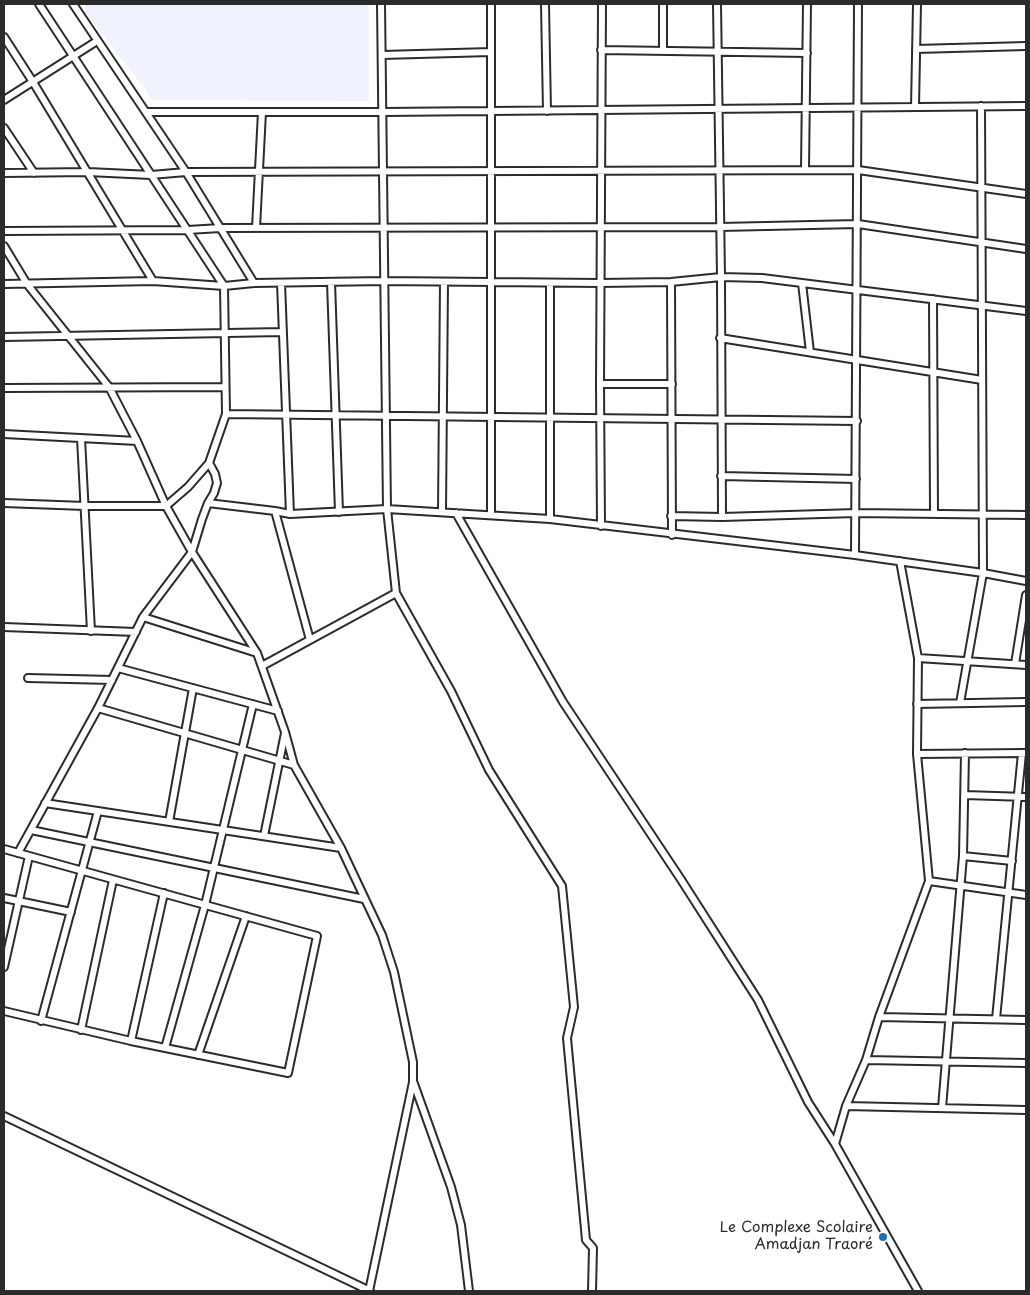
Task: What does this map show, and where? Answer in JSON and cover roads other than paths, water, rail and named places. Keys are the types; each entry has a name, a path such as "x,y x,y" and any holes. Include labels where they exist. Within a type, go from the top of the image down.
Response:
{"street":[{"path":"4,503 166,506 188,488 209,463 226,414 224,286 39,4"},
{"path":"73,4 186,172 254,283"},
{"path":"382,4 387,509 396,593 451,691 489,770 562,886 574,1007 566,1038 586,1240 593,1248 592,1291"},
{"path":"491,4 491,515"},
{"path":"545,4 547,111"},
{"path":"601,526 602,4"},
{"path":"663,4 663,51"},
{"path":"717,4 722,517"},
{"path":"806,170 807,4"},
{"path":"855,555 858,4"},
{"path":"915,107 917,4"},
{"path":"4,37 153,281"},
{"path":"4,100 97,41"},
{"path":"916,49 1026,46"},
{"path":"602,50 807,53"},
{"path":"382,55 491,52"},
{"path":"960,703 983,573 981,106"},
{"path":"147,112 547,111 1026,106"},
{"path":"256,228 262,112"},
{"path":"4,128 34,173"},
{"path":"4,173 88,172 151,175 186,172 858,170 1026,194"},
{"path":"4,231 122,231 220,228 601,228 858,224 1026,249"},
{"path":"4,246 27,284 109,388 137,441 166,506 192,552 257,653 285,732 294,765 341,848 382,935 394,972 413,1062 413,1081 369,1291 4,1116"},
{"path":"4,284 153,281 224,286 254,283 384,281 491,283 671,282 721,277 762,278 1026,311"},
{"path":"331,282 339,512"},
{"path":"442,512 444,282"},
{"path":"671,282 672,535"},
{"path":"281,283 290,514"},
{"path":"550,283 550,520"},
{"path":"802,283 810,352"},
{"path":"933,299 934,514"},
{"path":"4,337 283,332"},
{"path":"720,338 982,380"},
{"path":"600,384 672,384"},
{"path":"4,388 226,387"},
{"path":"226,414 857,421"},
{"path":"4,434 137,441"},
{"path":"81,438 91,631"},
{"path":"18,853 98,708 143,617 192,552 208,503 217,483 209,463"},
{"path":"721,476 856,479"},
{"path":"208,503 290,514 387,509 550,520 855,555 1026,581"},
{"path":"275,511 310,640"},
{"path":"456,513 563,702 675,870 758,1000 808,1102 835,1144 918,1291"},
{"path":"671,516 722,517 856,513 1026,515"},
{"path":"835,1144 846,1106 866,1060 879,1017 929,880 921,814 917,754 918,658 900,561"},
{"path":"262,666 396,593"},
{"path":"1015,664 1026,595"},
{"path":"143,617 257,653"},
{"path":"4,627 136,632"},
{"path":"918,658 1026,665"},
{"path":"118,668 278,711"},
{"path":"28,678 112,680"},
{"path":"169,822 193,688"},
{"path":"917,704 1026,702"},
{"path":"165,1048 205,905 254,704"},
{"path":"98,708 294,765"},
{"path":"264,836 285,732"},
{"path":"942,1108 959,885 963,856 965,753"},
{"path":"917,754 1024,753 996,1020"},
{"path":"965,795 1026,797"},
{"path":"45,803 341,848"},
{"path":"41,1021 98,811"},
{"path":"31,830 364,899"},
{"path":"4,849 317,936 288,1073 81,1030 4,1011"},
{"path":"4,967 29,856"},
{"path":"963,856 1012,861"},
{"path":"81,1030 113,880"},
{"path":"929,880 1026,895"},
{"path":"131,1040 164,894"},
{"path":"4,898 71,912"},
{"path":"198,1055 246,916"},
{"path":"879,1017 1026,1020"},
{"path":"866,1060 1026,1063"},
{"path":"413,1081 451,1186 461,1225 468,1291"},
{"path":"846,1106 1026,1110"}],"place":[{"name":"Le Complexe Scolaire Amadjan Traoré","path":"883,1237"}]}
